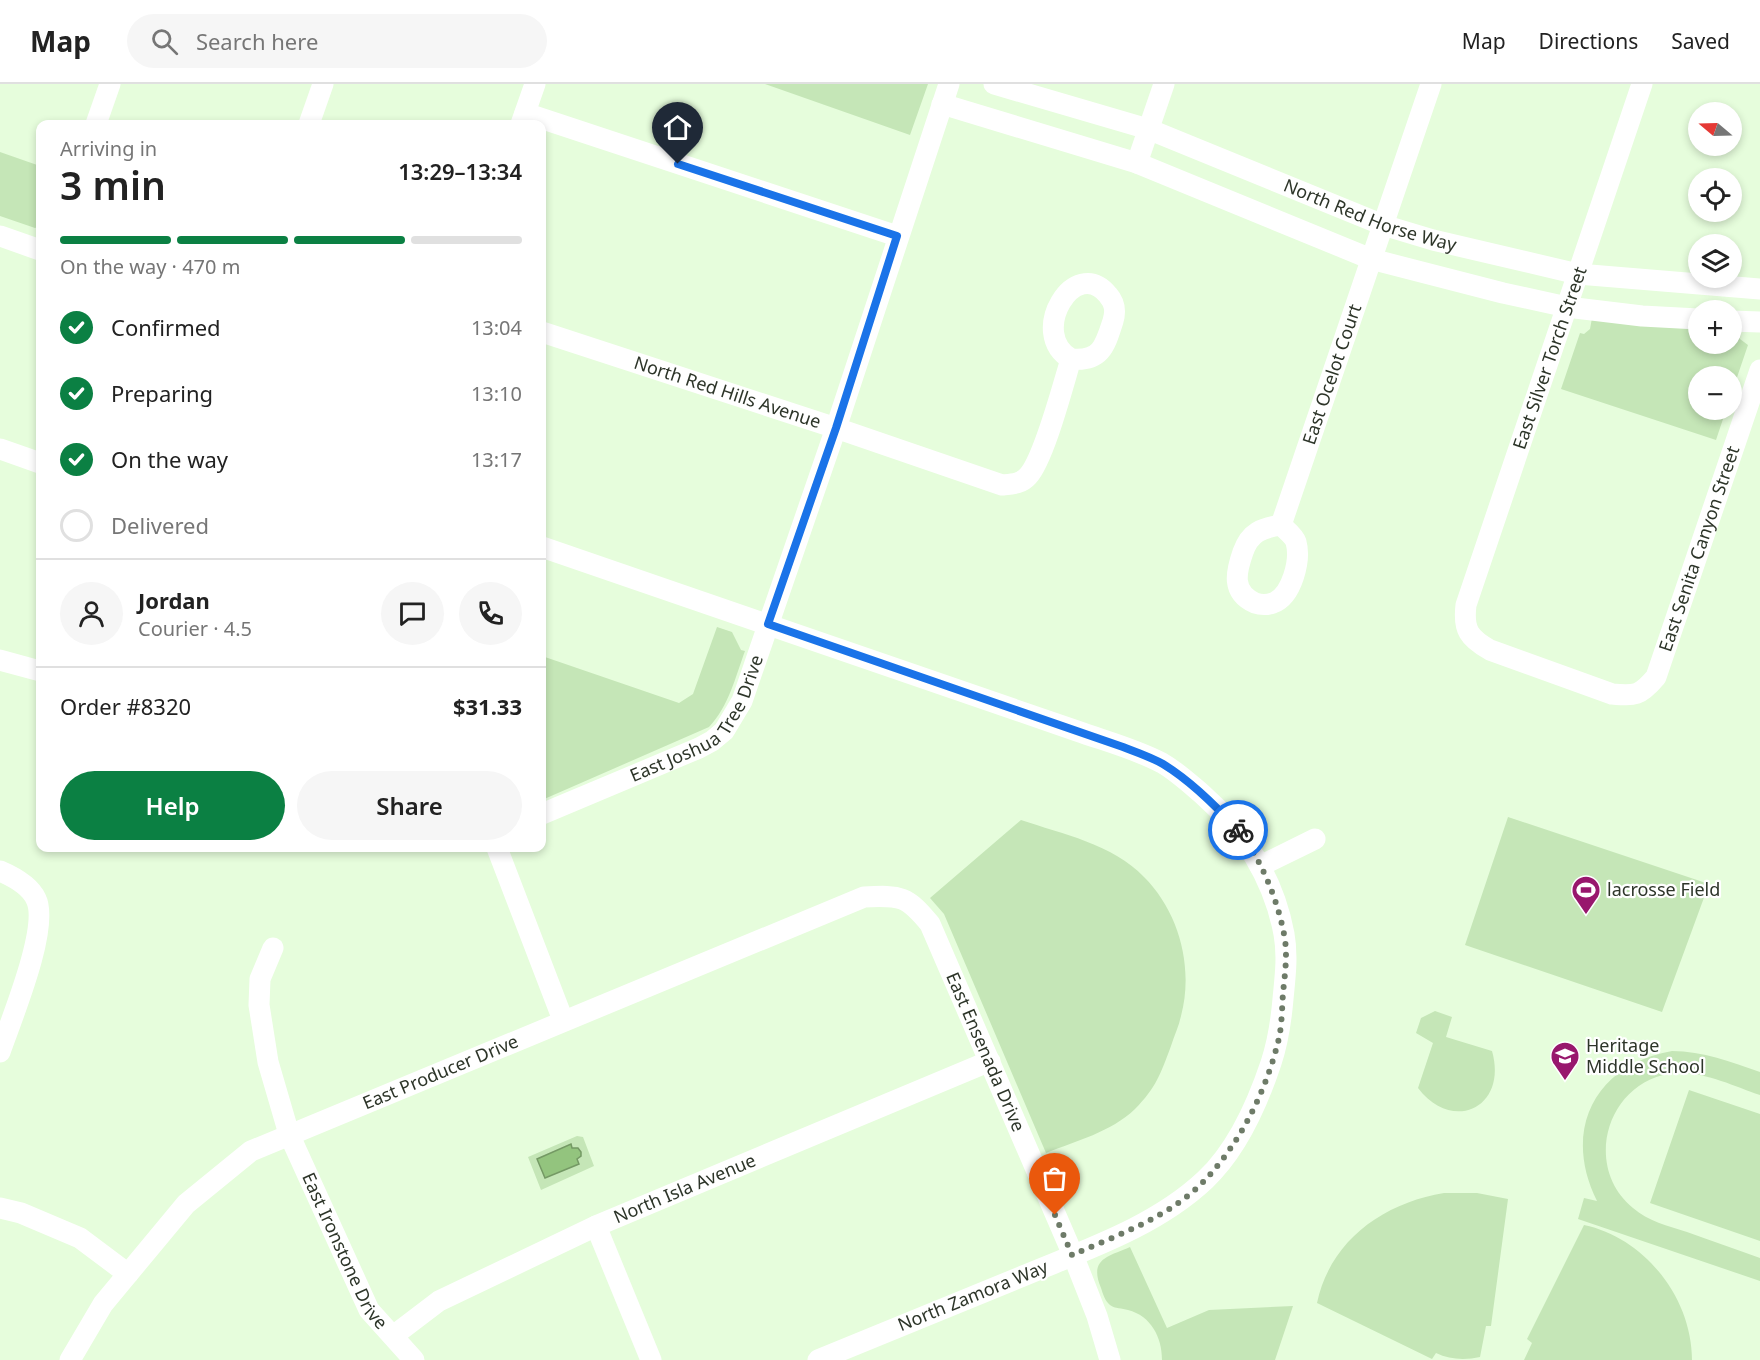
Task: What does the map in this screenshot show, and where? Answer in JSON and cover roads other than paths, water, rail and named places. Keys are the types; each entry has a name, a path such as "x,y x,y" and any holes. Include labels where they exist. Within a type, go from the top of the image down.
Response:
{"street":[{"path":"97,120 110,84"},
{"path":"310,120 323,84"},
{"path":"523,119 535,84"},
{"name":"East Joshua Tree Drive","path":"546,812 699,748 718,736 734,716 836,428 897,236 949,84"},
{"name":"North Red Horse Way","path":"994,84 1148,129 1383,225 1433,240 1578,274 1760,289"},
{"path":"1137,163 1164,84"},
{"name":"East Ocelot Court","path":"1281,525 1431,84"},
{"name":"East Silver Torch Street","path":"1642,84 1466,605 1464,622 1469,633 1477,642 1490,650 1612,694 1632,696 1644,690"},
{"name":"North Red Horse Way","path":"942,105 1137,163 1371,259 1567,307 1642,316 1688,318"},
{"path":"546,126 897,236"},
{"path":"0,236 36,249"},
{"path":"1742,321 1760,322"},
{"name":"North Red Hills Avenue","path":"546,333 1002,485 1017,484 1028,476 1038,460 1071,359"},
{"name":"East Senita Canyon Street","path":"1644,690 1656,678 1760,370"},
{"path":"0,449 36,462"},
{"name":"North Zamora Way","path":"546,548 1123,747 1162,763 1218,808 1240,833 1260,866 1275,900 1284,935 1286,962 1279,1037 1263,1087 1240,1136 1206,1180 1172,1206 1135,1227 847,1355 819,1360"},
{"path":"0,660 36,669"},
{"path":"1260,866 1315,839"},
{"path":"499,852 563,1020"},
{"path":"0,871 26,886 36,898 40,910 36,943 0,1052"},
{"name":"East Producer Drive","path":"70,1360 103,1304 186,1204 252,1151 864,897 891,895"},
{"name":"East Ensenada Drive","path":"891,895 914,904 930,924 1072,1255 1097,1316 1110,1360"},
{"name":"East Ironstone Drive","path":"273,948 260,979 259,1005 268,1062 289,1134 369,1310 414,1360"},
{"name":"North Isla Avenue","path":"393,1336 439,1300 597,1226 990,1061"},
{"path":"0,1208 21,1213 80,1238 128,1274"},
{"path":"597,1226 651,1360"}],"place":[{"name":"lacrosse Field","path":"1586,916"},
{"name":"Heritage Middle School","path":"1565,1082"}]}
